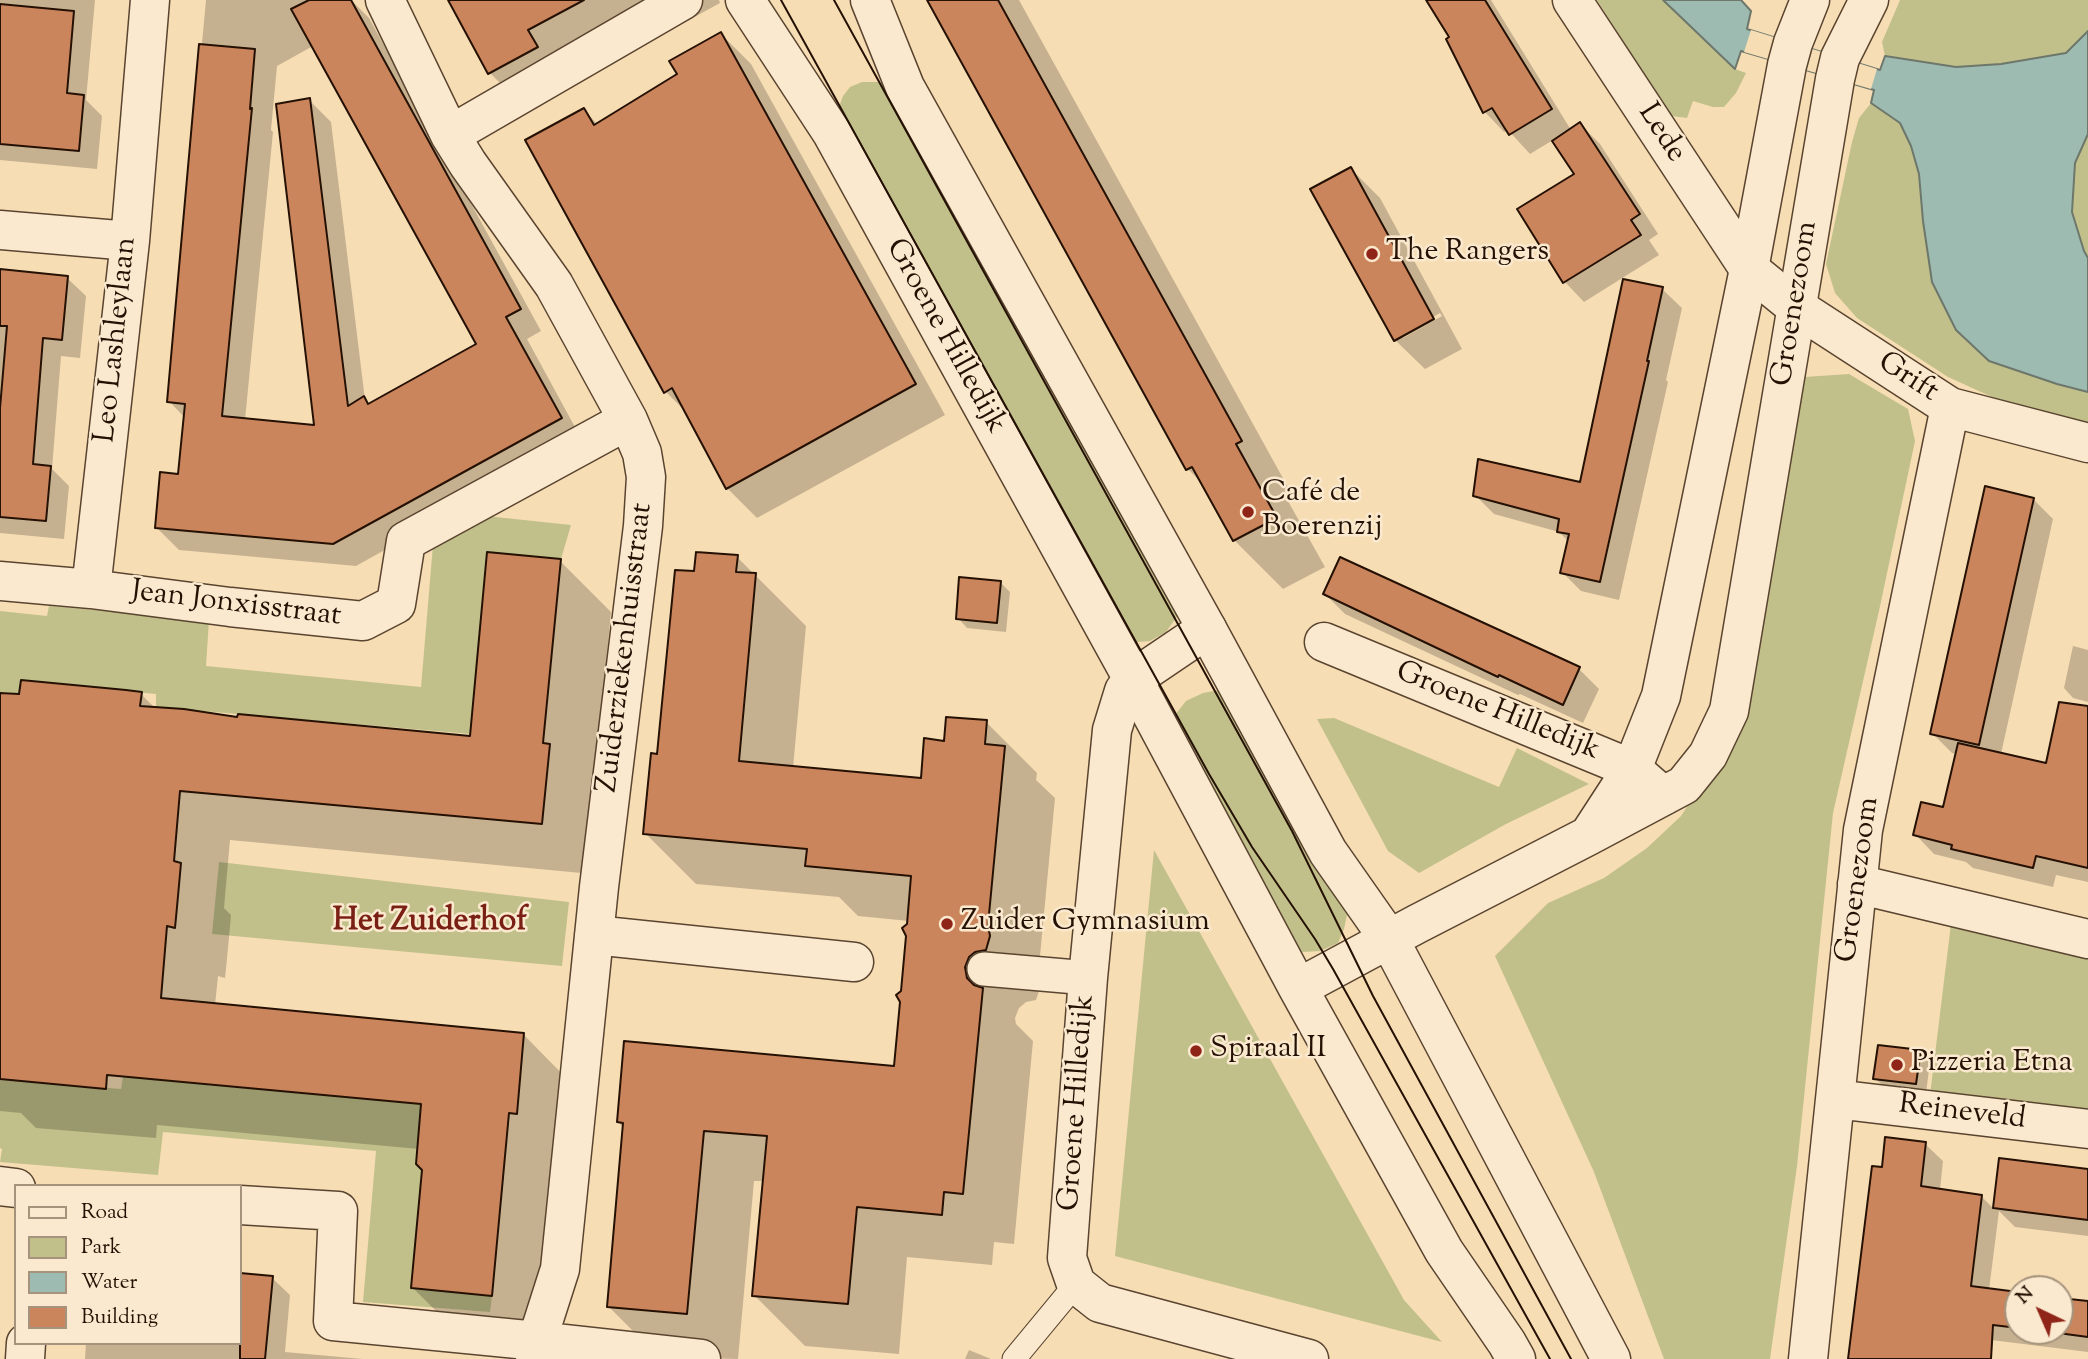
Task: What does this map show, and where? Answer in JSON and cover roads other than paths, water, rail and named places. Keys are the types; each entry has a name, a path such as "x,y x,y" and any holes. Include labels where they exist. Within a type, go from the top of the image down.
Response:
{"street":[{"name":"Leo Lashleylaan","path":"91,589 130,241 150,0"},
{"name":"Zuiderziekenhuisstraat","path":"385,0 450,135 554,285 628,420 642,453 646,477 643,526 593,935 560,1269 536,1350"},
{"path":"450,135 683,0"},
{"name":"Groene Hilledijk","path":"745,0 831,133 1133,679 1298,988 1444,1251 1516,1359"},
{"path":"870,0 905,87 1328,852 1389,939 1611,1359"},
{"name":"Lede","path":"1572,0 1749,269"},
{"name":"Groenezoom","path":"1588,836 1632,769 1661,696 1749,269 1790,54 1810,0"},
{"name":"Groenezoom","path":"1298,988 1684,785 1708,755 1729,711 1838,69 1869,0"},
{"path":"0,230 130,241"},
{"name":"Grift","path":"1749,269 1796,307 1950,407 2088,443"},
{"name":"Groenezoom","path":"1808,1359 1863,830 1950,407"},
{"name":"Jean Jonxisstraat","path":"91,589 363,621 396,604 407,541 628,420"},
{"path":"0,581 91,589"},
{"path":"1133,679 1207,629"},
{"name":"Groene Hilledijk","path":"1324,642 1632,769 1663,796"},
{"name":"Groene Hilledijk","path":"1076,1284 1067,1258 1088,978 1112,730 1124,691 1133,679"},
{"path":"1857,884 2088,939"},
{"path":"593,935 854,962"},
{"path":"984,969 1088,978"},
{"name":"Reineveld","path":"1835,1099 2088,1129"},
{"path":"242,1205 338,1211 333,1321 536,1350 701,1359"},
{"path":"1076,1284 1100,1303 1309,1359"}],"lane":[{"path":"1014,1359 1076,1284"}],"water":[{"path":"1663,0 1741,0 1751,11 1747,29 1880,70 1885,56 1956,67 2001,64 2066,53 2088,31 2088,134 2075,163 2072,212 2088,258 2088,392 1989,361 1956,330 1932,282 1919,174 1911,146 1900,123 1871,103 1874,90 1741,51 1735,69"}],"tram line":[{"path":"781,0 1209,774 1252,847 1333,969 1550,1359"},
{"path":"834,0 1292,831 1373,996 1571,1359"}],"place":[{"name":"The Rangers","path":"1372,254"},
{"name":"Café de Boerenzij","path":"1248,512"},
{"name":"Zuider Gymnasium","path":"947,924"},
{"name":"Spiraal II","path":"1196,1051"},
{"name":"Pizzeria Etna","path":"1897,1065"}],"district":[{"name":"Het Zuiderhof","path":"430,924"}]}
